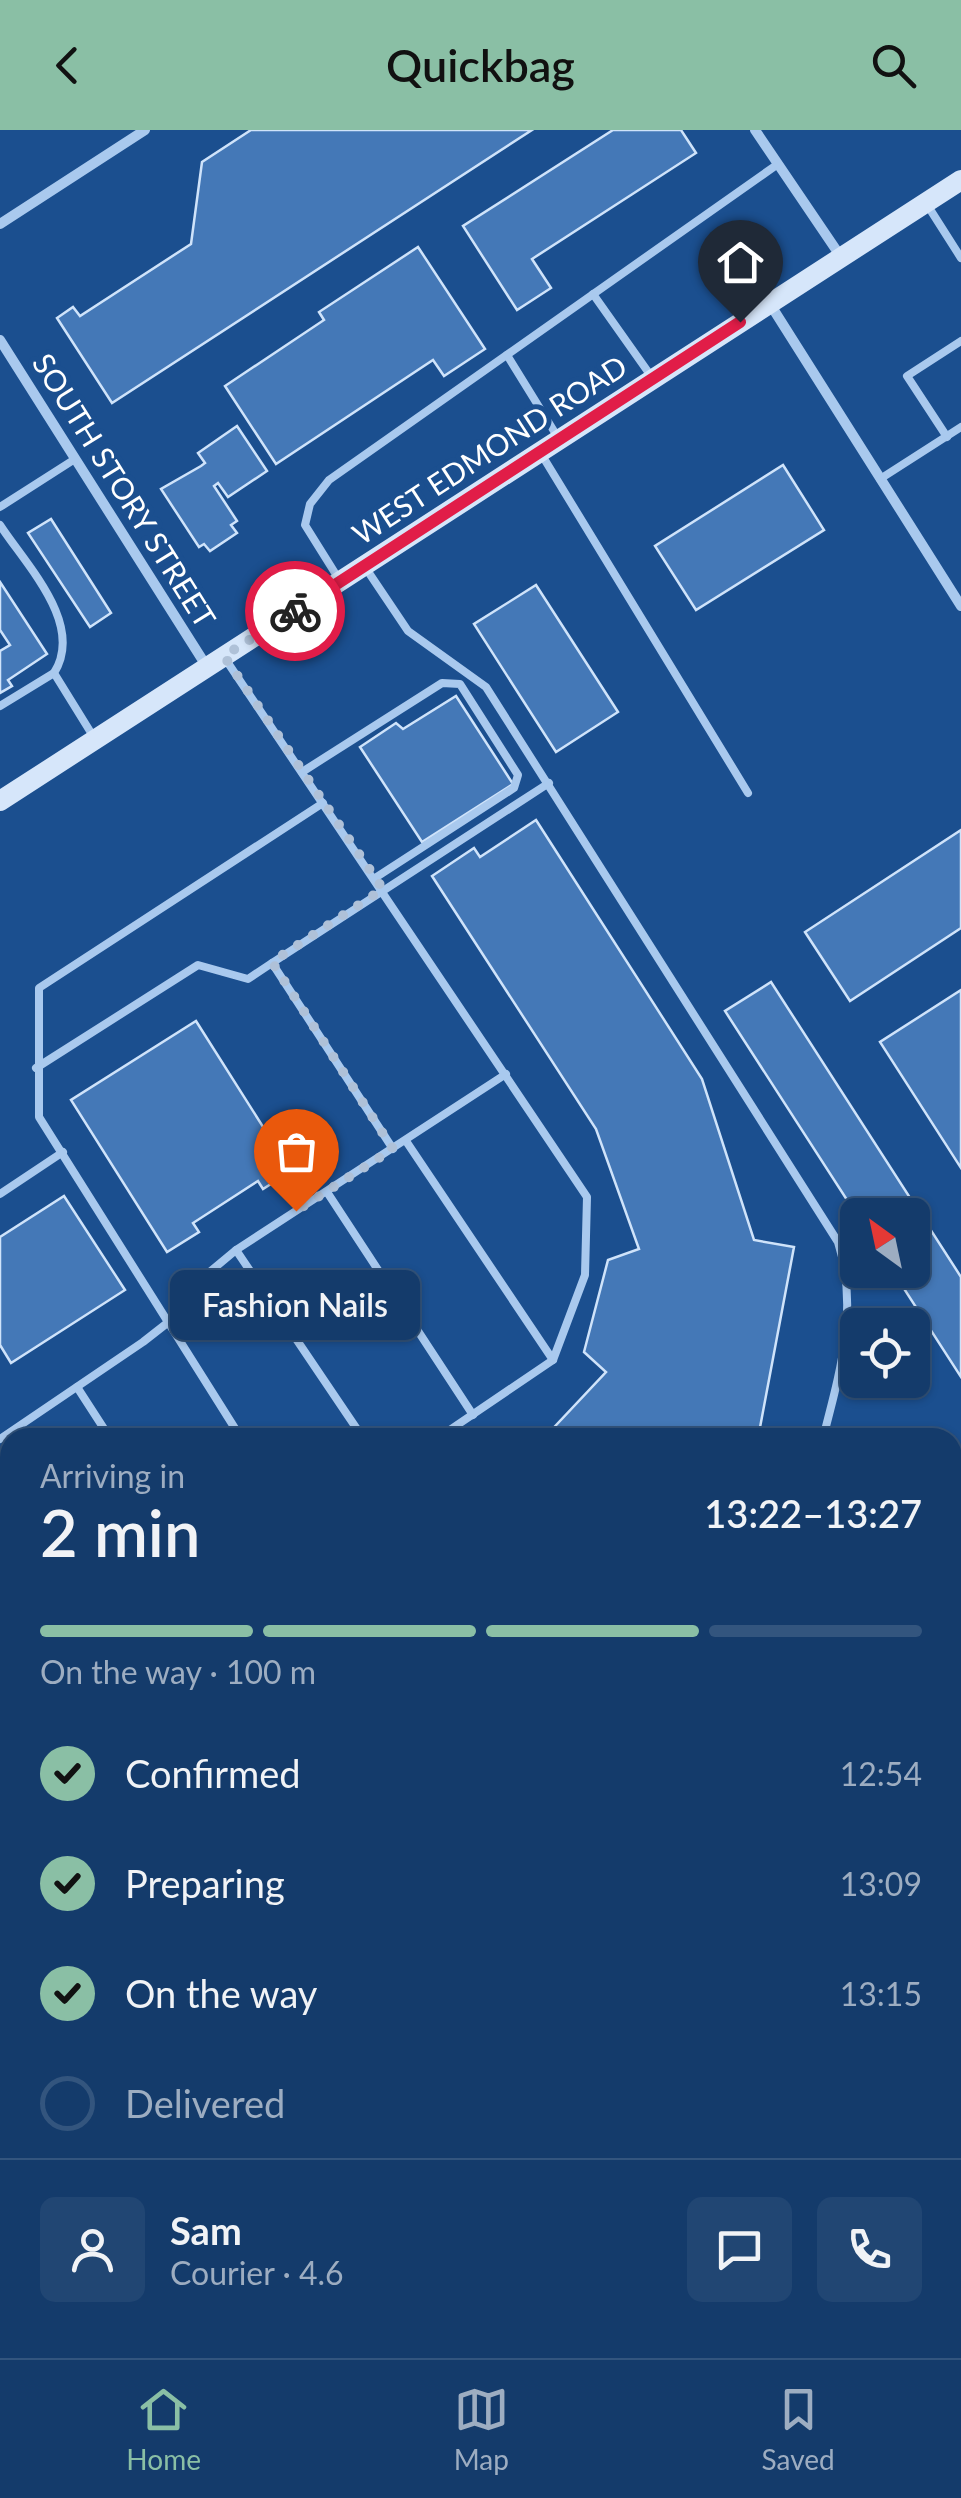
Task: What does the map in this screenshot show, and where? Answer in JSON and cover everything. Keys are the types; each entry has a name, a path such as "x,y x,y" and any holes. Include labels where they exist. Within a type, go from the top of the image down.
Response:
{"main road":[{"name":"WEST EDMOND ROAD","path":"0,800 961,180"}],"street":[{"path":"0,224 144,130"},
{"path":"755,130 842,258"},
{"path":"770,304 961,606"},
{"name":"SOUTH STORY STREET","path":"0,340 75,458 216,662"}],"lane":[{"path":"340,581 305,524 310,504 329,480 778,164"},
{"path":"926,203 961,258"},
{"path":"593,294 653,378"},
{"path":"947,437 906,376 961,341"},
{"path":"507,354 560,439"},
{"path":"880,479 961,427"},
{"path":"540,452 748,793"},
{"path":"0,508 75,458"},
{"path":"0,525 54,608 64,634 64,658 54,673 0,706"},
{"path":"364,566 408,631 486,686 838,1242 848,1275 846,1350 826,1428"},
{"path":"216,662 324,803 587,1198 585,1275 553,1360 453,1428"},
{"path":"54,673 95,740"},
{"path":"302,772 442,684 460,684 518,775 514,788 375,878"},
{"path":"36,1068 198,965 248,979 549,782"},
{"path":"234,1428 40,1117 36,1068 39,988 324,803"},
{"path":"272,962 393,1149"},
{"path":"15,1428 166,1324 200,1280 236,1250 506,1074"},
{"path":"406,1141 553,1360"},
{"path":"0,1194 63,1152"},
{"path":"327,1192 472,1416"},
{"path":"236,1250 356,1428"},
{"path":"77,1387 104,1428"}],"building":[{"path":"251,130 532,130 112,403 57,318 73,307 80,316 191,244 202,162"},
{"path":"613,130 681,130 696,153 532,259 551,288 517,310 463,226"},
{"path":"418,247 485,349 444,376 433,360 276,464 225,386 324,320 319,312"},
{"path":"237,426 267,471 228,497 218,483 214,486 237,521 231,525 237,533 210,551 204,544 199,547 161,489 205,463 198,453"},
{"path":"783,465 824,530 696,610 655,546"},
{"path":"51,519 111,613 90,627 28,533"},
{"path":"0,582 47,654 8,680 12,686 0,693 0,651 10,645 0,630"},
{"path":"536,585 618,712 556,752 474,624"},
{"path":"456,696 513,784 422,842 360,747 396,723 403,729"},
{"path":"536,820 702,1079 754,1240 794,1247 760,1428 553,1428 606,1372 584,1352 608,1260 639,1249 596,1129 432,876 474,848 480,857"},
{"path":"961,830 961,928 850,1001 805,932"},
{"path":"771,982 910,1198 846,1198 725,1011"},
{"path":"961,990 961,1168 880,1042"},
{"path":"196,1021 291,1171 263,1189 258,1181 193,1223 199,1232 167,1252 71,1100"},
{"path":"64,1196 125,1290 11,1363 0,1345 0,1237"},
{"path":"930,1229 961,1277 961,1377 930,1329 930,1308 917,1308 904,1288 930,1288"}],"way so far":[{"path":"295,611 224,656 383,889 272,962 393,1149 296,1211"}],"place":[{"name":"Fashion Nails","path":"296,1211"}],"route":[{"path":"295,611 740,322"}]}
